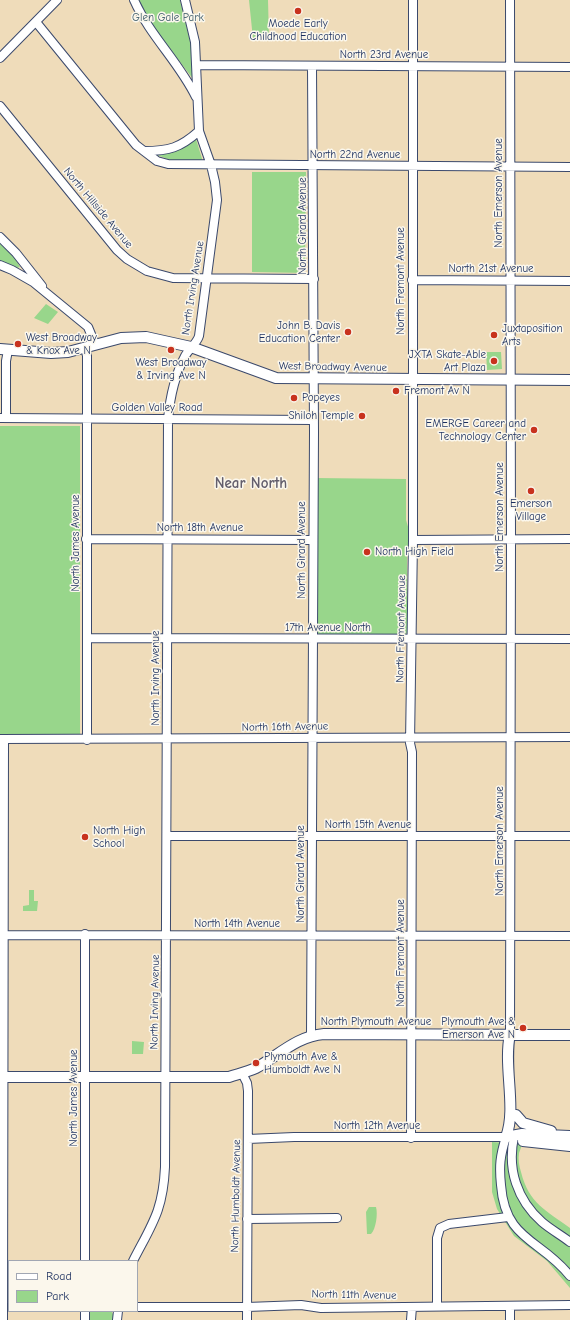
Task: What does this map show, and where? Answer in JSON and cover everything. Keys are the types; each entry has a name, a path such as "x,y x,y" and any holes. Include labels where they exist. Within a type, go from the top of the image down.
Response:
{"main road":[{"name":"West Broadway Avenue","path":"3,349 51,353 68,352 121,338 146,337 191,347 263,375 276,378 313,380 570,380"},
{"path":"510,1034 507,1070 510,1090 510,1137"},
{"name":"North Plymouth Avenue","path":"2,1077 221,1077 242,1073 256,1067 292,1044 312,1035 570,1035"},
{"path":"510,1090 516,1106 516,1116 510,1137"},
{"path":"516,1116 523,1123 567,1135"},
{"path":"510,1137 522,1134 567,1135"},
{"path":"510,1137 521,1141 544,1142 570,1146"}],"street":[{"path":"0,58 57,0"},
{"name":"North Irving Avenue","path":"134,0 150,29 187,79 197,100"},
{"name":"North Irving Avenue","path":"134,1260 149,1232 162,1200 166,1166 168,419 174,383 186,355 198,340 199,336 217,200 211,165 199,131 195,42 185,0"},
{"name":"North Fremont Avenue","path":"411,1138 412,752 410,737 413,540 413,0"},
{"name":"North Emerson Avenue","path":"510,0 510,380 512,539 510,1034"},
{"name":"North 22nd Avenue","path":"36,22 128,136 157,161 168,164 570,167"},
{"name":"North 23rd Avenue","path":"197,65 570,67"},
{"name":"North Girard Avenue","path":"312,66 314,165 312,1035"},
{"name":"North Hillside Avenue","path":"0,106 107,238 127,259 136,266 156,275 173,278 206,279"},
{"path":"144,151 174,148 185,143 199,131"},
{"path":"0,237 16,253 52,297"},
{"path":"0,265 12,270 52,297 88,327 95,344"},
{"path":"206,279 314,279"},
{"name":"North 21st Avenue","path":"412,280 570,281"},
{"name":"North James Avenue","path":"85,347 87,356 87,740"},
{"path":"3,349 6,361 3,418"},
{"name":"Golden Valley Road","path":"3,418 314,420"},
{"name":"North 18th Avenue","path":"86,539 313,540"},
{"path":"413,540 570,539"},
{"name":"17th Avenue North","path":"87,638 570,639"},
{"name":"North 16th Avenue","path":"2,739 167,740 312,737 570,737"},
{"path":"2,739 2,1242 6,1306 3,1320"},
{"name":"North 15th Avenue","path":"167,836 570,836"},
{"name":"North James Avenue","path":"85,934 85,1260"},
{"name":"North 14th Avenue","path":"2,935 312,934 412,936 570,936"},
{"name":"North Humboldt Avenue","path":"242,1073 248,1085 246,1320"},
{"path":"510,1137 499,1159 502,1202 508,1217 514,1226 549,1255 570,1276"},
{"path":"510,1137 512,1164 516,1186 525,1204 542,1222 570,1242"},
{"name":"North 12th Avenue","path":"248,1139 510,1137"},
{"path":"437,1306 437,1238 440,1228 449,1224 508,1217"},
{"path":"246,1219 337,1218"},
{"name":"North 11th Avenue","path":"138,1307 246,1307 285,1305 321,1308 570,1305"},
{"path":"510,1306 510,1320"},
{"path":"411,1320 412,1307"}],"green space":[{"name":"Glen Gale Park","path":"138,0 180,0 193,53 193,79 152,25"},
{"path":"249,0 268,0 269,39 253,39"},
{"path":"196,139 203,162 173,161 157,155 177,150"},
{"path":"252,172 306,172 305,273 252,272"},
{"path":"0,242 13,255 20,267 17,268 0,261"},
{"path":"46,304 58,312 48,324 34,318"},
{"name":"JXTA Skate-Able Art Plaza","path":"486,352 501,352 502,369 487,370"},
{"path":"0,426 80,426 80,734 0,734"},
{"path":"315,478 406,479 406,520 409,530 409,546 407,556 407,619 409,627 407,633 403,635 319,634 316,632"},
{"path":"29,890 34,890 34,901 38,901 37,911 23,911 23,906 29,905"},
{"path":"132,1041 144,1042 143,1054 132,1054"},
{"path":"492,1142 522,1144 519,1153 520,1170 524,1183 529,1192 546,1211 570,1228 570,1288 547,1261 514,1236 497,1209 492,1192"},
{"path":"369,1207 376,1207 377,1217 373,1232 371,1234 367,1234 366,1212"},
{"path":"90,1312 112,1312 113,1314 113,1320 88,1320"}],"place":[{"name":"Moede Early Childhood Education","path":"298,11"},
{"name":"John B. Davis Education Center","path":"348,332"},
{"name":"Juxtaposition Arts","path":"494,335"},
{"name":"West Broadway & Knox Ave N","path":"18,344"},
{"name":"West Broadway & Irving Ave N","path":"171,350"},
{"name":"JXTA Skate-Able Art Plaza","path":"494,361"},
{"name":"Fremont Av N","path":"396,391"},
{"name":"Popeyes","path":"294,398"},
{"name":"Shiloh Temple","path":"362,416"},
{"name":"EMERGE Career and Technology Center","path":"534,430"},
{"name":"Emerson Village","path":"531,491"},
{"name":"North High Field","path":"367,552"},
{"name":"North High School","path":"85,837"},
{"name":"Plymouth Ave & Emerson Ave N","path":"523,1028"},
{"name":"Plymouth Ave & Humboldt Ave N","path":"256,1063"}],"district":[{"name":"Near North","path":"251,484"}]}
